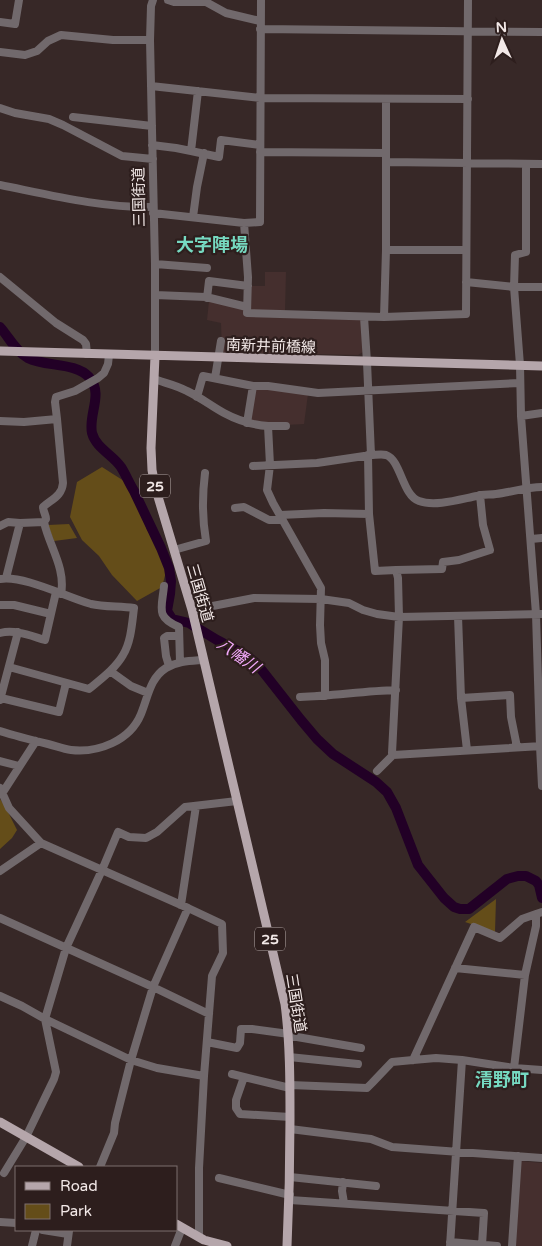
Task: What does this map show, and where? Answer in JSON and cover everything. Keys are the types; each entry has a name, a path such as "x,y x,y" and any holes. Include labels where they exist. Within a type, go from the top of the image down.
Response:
{"main road":[{"name":"南新井前橋線","path":"2,352 542,366"},
{"name":"三国街道","path":"154,356 151,448 152,470 156,490 192,610 285,1004 289,1035 290,1086 290,1198 287,1246"},
{"path":"0,1122 26,1136 64,1164"},
{"path":"179,1226 199,1237 227,1246"}],"street":[{"path":"0,22 15,24 19,0"},
{"path":"168,0 174,2 206,2 226,13 260,25 468,32 542,32"},
{"path":"0,185 103,204 193,217 244,223 260,222 261,0"},
{"path":"244,223 248,277 247,313 364,317 466,314 468,0"},
{"name":"三国街道","path":"150,2 155,264 154,356"},
{"path":"0,52 25,55 37,51 48,41 61,36 113,40 150,40"},
{"path":"151,86 260,98 468,99"},
{"path":"191,151 198,92"},
{"path":"384,317 386,98"},
{"path":"0,108 15,113 50,119 122,156 153,159"},
{"path":"73,117 152,126"},
{"path":"152,145 219,157 221,140 260,148 386,153"},
{"path":"193,217 196,187 204,153"},
{"path":"386,162 542,164"},
{"path":"526,164 526,252 515,254 514,287 520,365 521,416 539,614 542,786"},
{"path":"386,250 466,250"},
{"path":"155,264 207,268"},
{"path":"207,298 209,281 248,286"},
{"path":"2,282 56,323 83,340 86,344 87,354"},
{"path":"466,282 514,287 542,287"},
{"path":"155,295 207,298 248,307"},
{"path":"364,317 368,391 369,514 375,571 442,569 443,562 458,560 490,550 483,525 480,495"},
{"path":"215,378 220,358 221,341"},
{"path":"0,633 7,631 18,632 45,640 51,614 63,586 57,557 46,530 44,522 46,516 43,510 43,507 63,489 56,397 75,391 98,378 104,373 109,355"},
{"path":"197,397 203,376 253,386 268,386 318,393 520,383"},
{"path":"154,379 188,391 225,414 247,422 256,425 286,426"},
{"path":"247,422 253,386"},
{"path":"521,416 542,413"},
{"path":"0,421 24,422 57,418"},
{"path":"268,426 270,465 267,490 321,588 320,625 321,643 325,660 324,696"},
{"path":"253,466 316,463 369,455 385,455 397,467 411,496 419,501 429,503 542,487"},
{"path":"174,550 206,541 202,495 206,474"},
{"path":"236,508 244,508 269,520 324,513 369,514"},
{"path":"0,526 8,522 44,522"},
{"path":"8,667 89,689 110,671 123,655 129,640 134,608 93,604 26,581 3,578 20,523"},
{"path":"531,539 542,538"},
{"path":"393,755 399,617 396,570"},
{"path":"164,586 161,613 170,624 179,627 180,662"},
{"path":"192,610 254,598 321,600 349,603 377,614 399,617 539,614"},
{"path":"0,605 14,605 51,614"},
{"path":"458,616 461,698 467,750"},
{"path":"18,632 0,699 59,712 66,683"},
{"path":"170,666 166,656 164,638 167,636 179,636"},
{"path":"0,731 70,750 91,749 110,744 128,733 136,724 154,679 164,669 180,662 203,660"},
{"path":"110,671 131,686 148,693"},
{"path":"300,697 396,690"},
{"path":"461,698 510,696 510,717 517,747"},
{"path":"36,741 20,766 1,790 9,808 41,843 222,924 222,953 212,976 206,1042 199,1168 199,1237"},
{"path":"377,771 393,755 541,746"},
{"path":"0,761 20,766"},
{"path":"4,1173 26,1136 54,1079 56,1072 45,1019 66,948 118,832 129,837 146,838 157,832 185,807 237,801"},
{"path":"100,1166 114,1133 131,1060 153,987 184,906 196,806"},
{"path":"0,871 41,843"},
{"path":"412,1060 474,927 500,938 522,919 539,913"},
{"path":"514,1068 525,975 539,913"},
{"path":"0,918 209,1014"},
{"path":"456,968 525,975"},
{"path":"0,996 131,1060 156,1068 204,1076"},
{"path":"206,1042 237,1048 240,1043 241,1029 252,1029 362,1048"},
{"path":"289,1057 358,1064"},
{"path":"232,1074 290,1086 366,1088 392,1062 436,1058 542,1070"},
{"path":"462,1060 450,1244 497,1246"},
{"path":"244,1077 236,1100 236,1108 240,1114 290,1118"},
{"path":"290,1129 371,1139 392,1147 542,1158"},
{"path":"512,1246 518,1156"},
{"path":"290,1176 376,1186"},
{"path":"219,1178 290,1198 484,1213 482,1245"},
{"path":"343,1182 344,1203"},
{"path":"0,1222 15,1224"},
{"path":"175,1246 179,1226"},
{"path":"32,1246 36,1231"},
{"path":"56,1231 69,1232 67,1246"}],"shaded area":[{"path":"265,272 286,272 285,311 252,311 249,308 251,286 265,286"},
{"path":"209,301 245,309 245,314 361,319 363,352 358,355 222,352 221,323 207,320"},
{"path":"255,388 308,394 304,424 286,425 250,420"},
{"path":"519,1161 542,1163 542,1246 514,1246"}],"green space":[{"path":"102,467 124,481 139,505 147,530 169,560 162,587 137,601 112,575 99,556 82,540 70,517 77,482"},
{"path":"69,524 77,538 54,541 48,525"},
{"path":"0,799 17,830 12,838 0,849"},
{"path":"496,899 495,932 465,922"}],"waterway":[{"name":"八幡川","path":"0,327 16,348 28,358 43,363 76,369 89,377 95,390 92,433 97,443 121,467 161,548 169,568 171,581 167,611 172,619 189,623 247,656 257,664 317,739 333,754 376,782 387,792 396,808 418,865 444,898 454,907 469,909 507,879 518,876 526,876 536,881 542,898"}],"district":[{"name":"大字陣場","path":"212,245"},
{"name":"清野町","path":"502,1080"}]}
